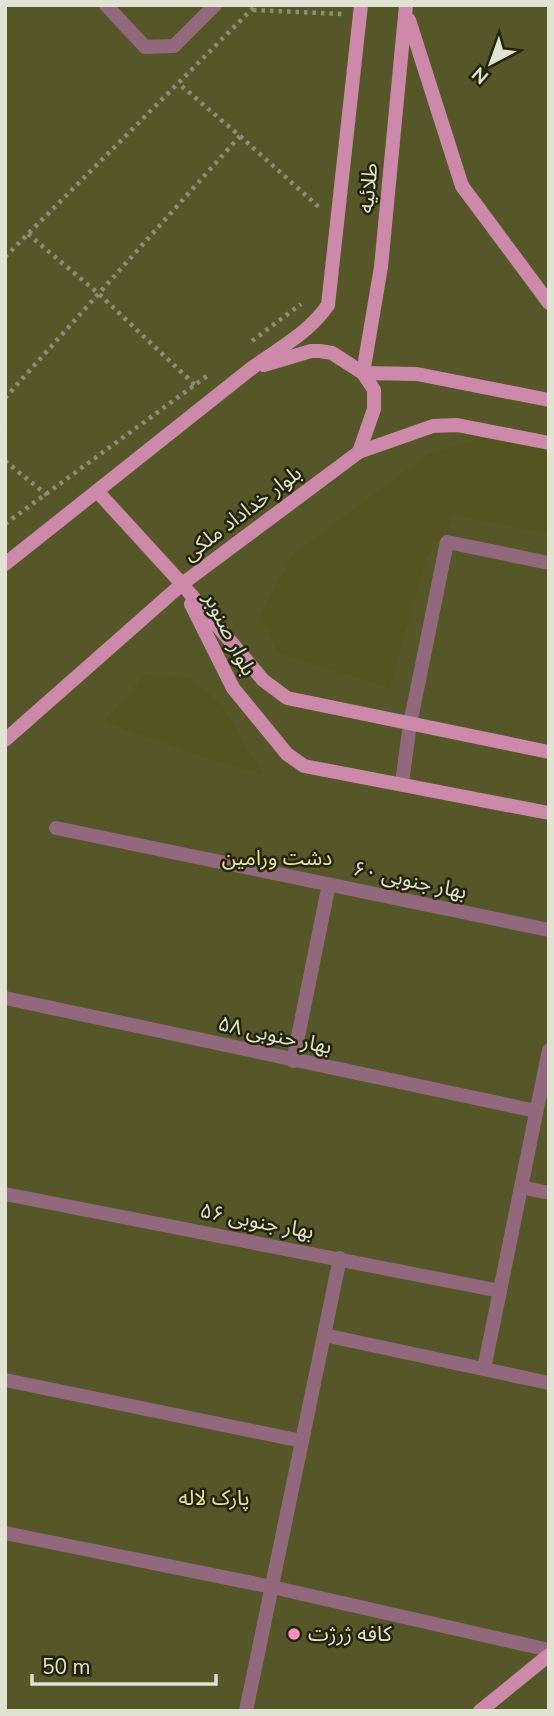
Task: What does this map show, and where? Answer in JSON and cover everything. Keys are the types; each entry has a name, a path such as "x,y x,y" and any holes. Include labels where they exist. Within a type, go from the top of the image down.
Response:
{"street":[{"path":"106,5 145,47 174,46 215,5"},
{"path":"406,9 462,186 549,303"},
{"name":"طلائیه","path":"363,373 381,267 406,9"},
{"name":"طلائیه","path":"250,369 303,334 318,320 328,305 356,10"},
{"path":"5,564 250,369 311,351 320,351 332,354 363,373 374,390 374,409 359,452"},
{"path":"363,373 417,374 549,400"},
{"name":"بلوار خداداد ملکی","path":"5,740 181,584 359,452 433,426 457,425 549,443"},
{"path":"97,491 181,584"},
{"path":"402,783 410,724 447,542 549,563"},
{"name":"بلوار صنوبر","path":"181,584 262,680 287,698 549,752"},
{"name":"بلوار صنوبر","path":"181,584 233,688 287,754 304,766 549,813"},
{"name":"بهار جنوبی ۶۰","path":"56,828 549,930"},
{"path":"293,1061 329,884"},
{"name":"بهار حنوبی ۵۸","path":"5,998 536,1111"},
{"path":"484,1369 549,1050"},
{"path":"521,1187 549,1193"},
{"name":"بهار جنوبی ۵۶","path":"5,1194 340,1258 499,1292"},
{"path":"246,1711 340,1258"},
{"path":"324,1335 549,1383"},
{"path":"5,1380 302,1441"},
{"path":"5,1533 272,1587 549,1653"},
{"path":"480,1711 549,1653"}],"path":[{"path":"5,257 254,8 356,10"},
{"path":"178,83 330,217"},
{"path":"5,398 240,136"},
{"path":"28,234 99,294 195,385"},
{"path":"248,345 302,304"},
{"path":"5,524 216,369"},
{"path":"5,461 47,495"}],"green space":[{"name":"دشت ورامین","path":"5,5 549,5 549,1711 5,1711"}],"shaded area":[{"path":"486,437 549,450 549,534 454,515 426,560 390,688 278,653 261,614 293,554 428,454"},
{"path":"144,675 190,677 222,705 263,774 215,761 104,722"}],"place":[{"name":"کافه ژرژت","path":"294,1634"}],"park label":[{"name":"پارک لاله","path":"214,1498"}]}
